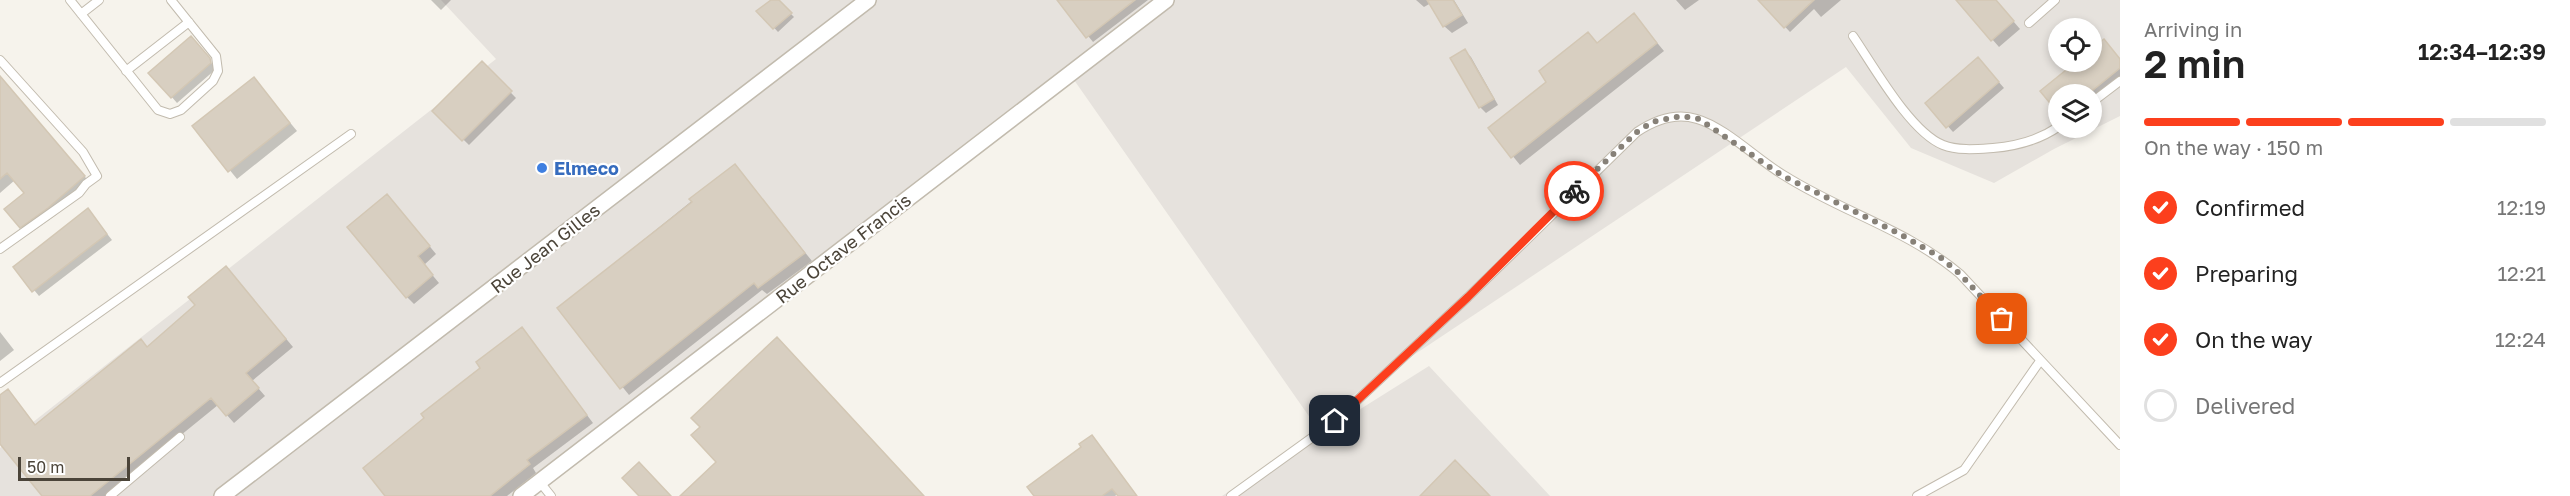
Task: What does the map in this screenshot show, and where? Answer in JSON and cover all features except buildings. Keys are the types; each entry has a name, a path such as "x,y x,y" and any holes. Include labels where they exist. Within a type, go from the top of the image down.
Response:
{"street":[{"name":"Rue Jean Gilles","path":"222,496 868,0"},
{"name":"Rue Octave Francis","path":"521,496 1166,0"}],"lane":[{"path":"69,0 158,110 170,114 181,110 213,81 218,71 216,56 171,0"},
{"path":"81,14 99,0"},
{"path":"2029,23 2055,0"},
{"path":"126,71 189,22"},
{"path":"1852,36 1915,126 1943,145 1973,149 2013,147 2048,134"},
{"path":"0,60 83,152 97,176 86,184 80,193 0,249"},
{"path":"2102,95 2120,81"},
{"path":"1231,496 1335,421 1460,304 1637,132 1652,122 1681,116 1699,119 1801,186 1881,224 1940,257 1960,274 2120,445"},
{"path":"0,383 351,134"},
{"path":"1917,496 1964,470 2040,361"},
{"path":"110,496 180,437"},
{"path":"539,482 551,496"}],"shaded area":[{"path":"441,0 2120,0 2120,116 2102,125 2102,84 2048,84 2048,138 2076,138 1994,183 1911,148 1846,67 1313,422 1065,67 515,496 0,496 0,448 496,59"},
{"path":"1429,366 1550,496 1222,496"}],"way so far":[{"path":"1574,191 1637,132 1652,122 1681,116 1699,119 1783,176 1881,224 1940,257 1960,274 2002,319"}],"place":[{"name":"Elmeco","path":"542,168"}],"route":[{"path":"1335,421 1468,297 1574,191"}]}
